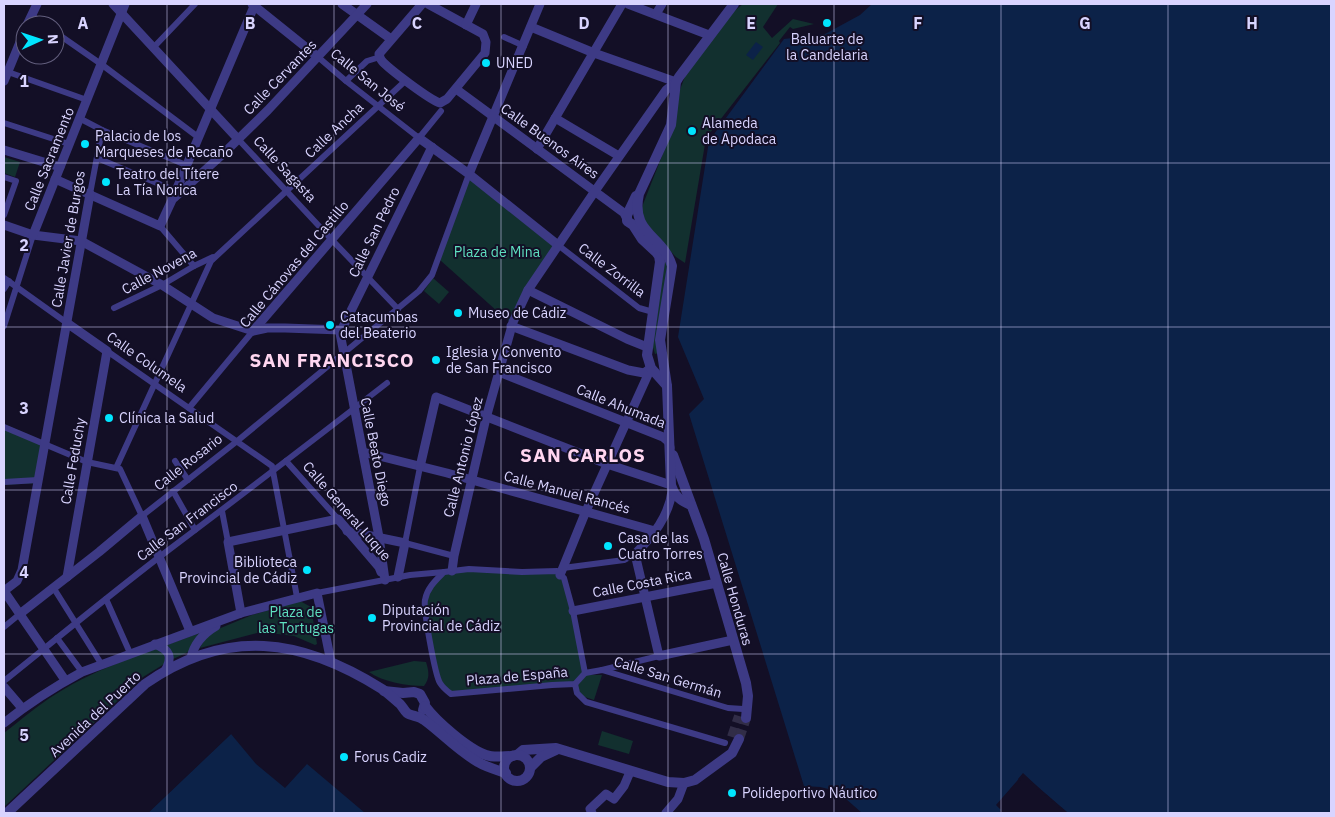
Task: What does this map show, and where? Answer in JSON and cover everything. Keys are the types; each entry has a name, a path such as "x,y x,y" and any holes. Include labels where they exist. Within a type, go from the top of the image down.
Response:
{"street":[{"path":"31,15 37,4"},
{"name":"Calle Sagasta","path":"113,4 123,8 153,48 398,309"},
{"path":"153,48 195,4"},
{"path":"160,226 254,4"},
{"name":"Calle San José","path":"254,4 346,81 469,174"},
{"path":"342,4 391,39"},
{"name":"Calle Cervantes","path":"174,196 188,186 238,139 367,4"},
{"path":"380,57 380,54 391,39 422,4"},
{"path":"380,57 382,61 436,102 447,100 485,53 485,37 483,34 428,4"},
{"path":"466,25 476,4"},
{"path":"540,4 469,174 558,245"},
{"path":"537,149 622,4"},
{"path":"628,4 710,35"},
{"path":"656,14 662,4"},
{"path":"651,368 644,373 628,370 512,324 528,290 619,156 666,90 676,82 734,4"},
{"name":"Calle Sacramento","path":"4,326 33,234 123,8"},
{"path":"531,27 676,82"},
{"path":"504,36 524,46"},
{"path":"65,39 198,138"},
{"path":"4,81 8,72 8,59 15,47"},
{"path":"346,81 367,61 380,57"},
{"path":"8,72 86,100"},
{"path":"667,386 651,368 647,355 660,262 659,256 642,239 633,218 639,194 671,125 676,82"},
{"name":"Calle Ancha","path":"216,255 403,83"},
{"name":"Calle Buenos Aires","path":"456,88 633,218"},
{"path":"419,138 441,111"},
{"path":"79,118 102,130 186,165"},
{"path":"555,118 619,156"},
{"path":"4,123 69,144"},
{"name":"Calle Javier de Burgos","path":"4,591 17,581 22,570 102,130"},
{"name":"Calle Cánovas del Castillo","path":"189,408 419,138"},
{"name":"Calle San Pedro","path":"341,330 432,147"},
{"path":"4,150 60,167"},
{"path":"97,158 174,196"},
{"name":"Calle Rosario","path":"20,614 236,442 419,291 432,275 469,174"},
{"path":"4,177 16,181 4,216"},
{"path":"55,179 160,226 194,266"},
{"path":"179,181 188,186"},
{"path":"4,723 22,708 65,680 82,672 241,613 298,597 398,577 448,571 469,569 557,572 624,560 634,554 655,530 671,503 671,450 667,386 660,340 672,266 670,256 633,218"},
{"path":"4,225 33,234 82,242 162,285 213,318 253,331 285,328 341,330"},
{"name":"Calle Zorrilla","path":"558,245 639,308 652,312"},
{"path":"116,468 211,260 216,255"},
{"name":"Calle Novena","path":"114,308 162,285 216,255"},
{"path":"4,289 6,280"},
{"name":"Calle Columela","path":"6,280 272,466 273,469"},
{"path":"528,290 647,347"},
{"name":"Calle Antonio López","path":"448,571 454,556 486,418 512,324"},
{"name":"Calle Beato Diego","path":"341,330 339,336 379,537 384,580"},
{"name":"Calle Feduchy","path":"67,577 107,351"},
{"path":"562,571 586,511 651,368"},
{"name":"Calle Ahumada","path":"499,372 666,439 671,450"},
{"name":"Calle San Francisco","path":"4,681 159,557 222,511 273,469 387,383"},
{"path":"398,577 436,398 672,488 682,501 691,505"},
{"path":"4,427 87,462 120,469 142,516 190,631"},
{"name":"Calle Honduras","path":"671,450 717,583 746,683 744,711"},
{"name":"Calle Manuel Rancés","path":"363,452 655,530"},
{"path":"175,461 188,480"},
{"name":"Calle General Luque","path":"286,461 379,567 384,580"},
{"path":"273,469 298,597"},
{"path":"4,482 38,480"},
{"path":"173,492 195,530"},
{"path":"222,511 241,613"},
{"path":"228,542 338,520"},
{"path":"347,531 405,543 454,556"},
{"path":"634,554 659,656"},
{"name":"Plaza de España","path":"448,571 431,585 425,600 425,607 438,680 451,694 575,684 585,673 573,611 562,571"},
{"name":"Calle Costa Rica","path":"573,611 717,583"},
{"path":"54,588 102,665"},
{"path":"4,591 65,680"},
{"path":"317,593 331,662"},
{"path":"106,599 130,653"},
{"path":"4,627 20,614"},
{"path":"192,658 192,653 203,636 227,619"},
{"path":"57,638 82,672"},
{"path":"602,670 733,640"},
{"path":"155,644 164,647 169,655 169,665 165,671"},
{"name":"Avenida del Puerto","path":"6,813 146,684 165,671 192,658 236,647 262,645 300,650 331,662 383,690 403,708"},
{"name":"Calle San Germán","path":"585,673 602,670 728,708 744,711"},
{"path":"506,774 506,763 523,750 549,747 668,782 684,782 700,776 732,753 732,739 586,702 577,693 575,684"},
{"path":"4,687 22,708"},
{"name":"Avenida del Puerto","path":"383,690 408,694"},
{"path":"530,768 528,760 524,758 493,756 476,750 438,721 425,706 424,699 420,694 414,692 408,694 402,701 403,708 407,713 422,719 478,762 506,774 512,780 521,780 527,776 530,768 547,753 562,750"},
{"path":"414,715 421,712 425,706"},
{"path":"592,813 590,809 606,794 614,799 624,786 630,772"},
{"path":"666,813 678,799 684,782"}],"green space":[{"name":"Alameda de Apodaca","path":"743,4 778,4 763,27 772,38 793,19 814,24 793,29 790,27 779,41 780,43 706,138 685,263 676,257 646,226 640,212 669,138 679,92 686,74 727,17"},
{"path":"4,157 20,162 15,177 4,173"},
{"name":"Plaza de Mina","path":"469,174 558,245 513,322 507,320 440,260"},
{"path":"641,231 669,257 659,353 655,354 652,344 664,267"},
{"path":"433,278 449,292 439,304 424,291"},
{"path":"4,424 43,441 40,483 4,485"},
{"path":"557,571 564,578 585,673 575,684 451,694 441,684 425,615 427,593 444,572"},
{"name":"Plaza de las Tortugas","path":"300,601 311,607 317,644 315,645 294,636 261,632 200,648 205,638 211,632 252,615"},
{"path":"200,633 190,651 143,677 4,807 4,733 49,698 90,675"},
{"path":"414,661 426,662 428,675 424,686 395,683 369,672"},
{"path":"586,675 602,675 594,700 579,695 578,685"},
{"path":"602,731 633,741 629,754 598,745"}],"water":[{"path":"872,4 1331,4 1331,813 1068,813 1023,774 996,805 1001,810 999,813 862,813 837,791 804,786 689,414 704,399 678,337 709,141 784,39 825,34 860,15"},
{"path":"756,42 763,47 753,60 746,55"},
{"path":"231,734 256,764 285,788 307,764 365,813 148,813"}],"pier":[{"path":"229,732 231,734 146,813"},
{"path":"1023,773 1068,813 1065,813 1023,777 1020,781 1018,779"}],"tunnel":[{"path":"732,737 739,716"},
{"path":"739,739 746,718"}],"place":[{"name":"Baluarte de la Candelaria","path":"827,23"},
{"name":"UNED","path":"486,63"},
{"name":"Alameda de Apodaca","path":"692,131"},
{"name":"Palacio de los Marqueses de Recaño","path":"85,144"},
{"name":"Teatro del Títere La Tía Norica","path":"106,182"},
{"name":"Museo de Cádiz","path":"458,313"},
{"name":"Catacumbas del Beaterio","path":"330,325"},
{"name":"Iglesia y Convento de San Francisco","path":"436,360"},
{"name":"Clínica la Salud","path":"109,418"},
{"name":"Casa de las Cuatro Torres","path":"608,546"},
{"name":"Biblioteca Provincial de Cádiz","path":"307,570"},
{"name":"Diputación Provincial de Cádiz","path":"372,618"},
{"name":"Forus Cadiz","path":"344,757"},
{"name":"Polideportivo Náutico","path":"732,793"}],"district":[{"name":"SAN FRANCISCO","path":"332,360"},
{"name":"SAN CARLOS","path":"583,455"}]}
